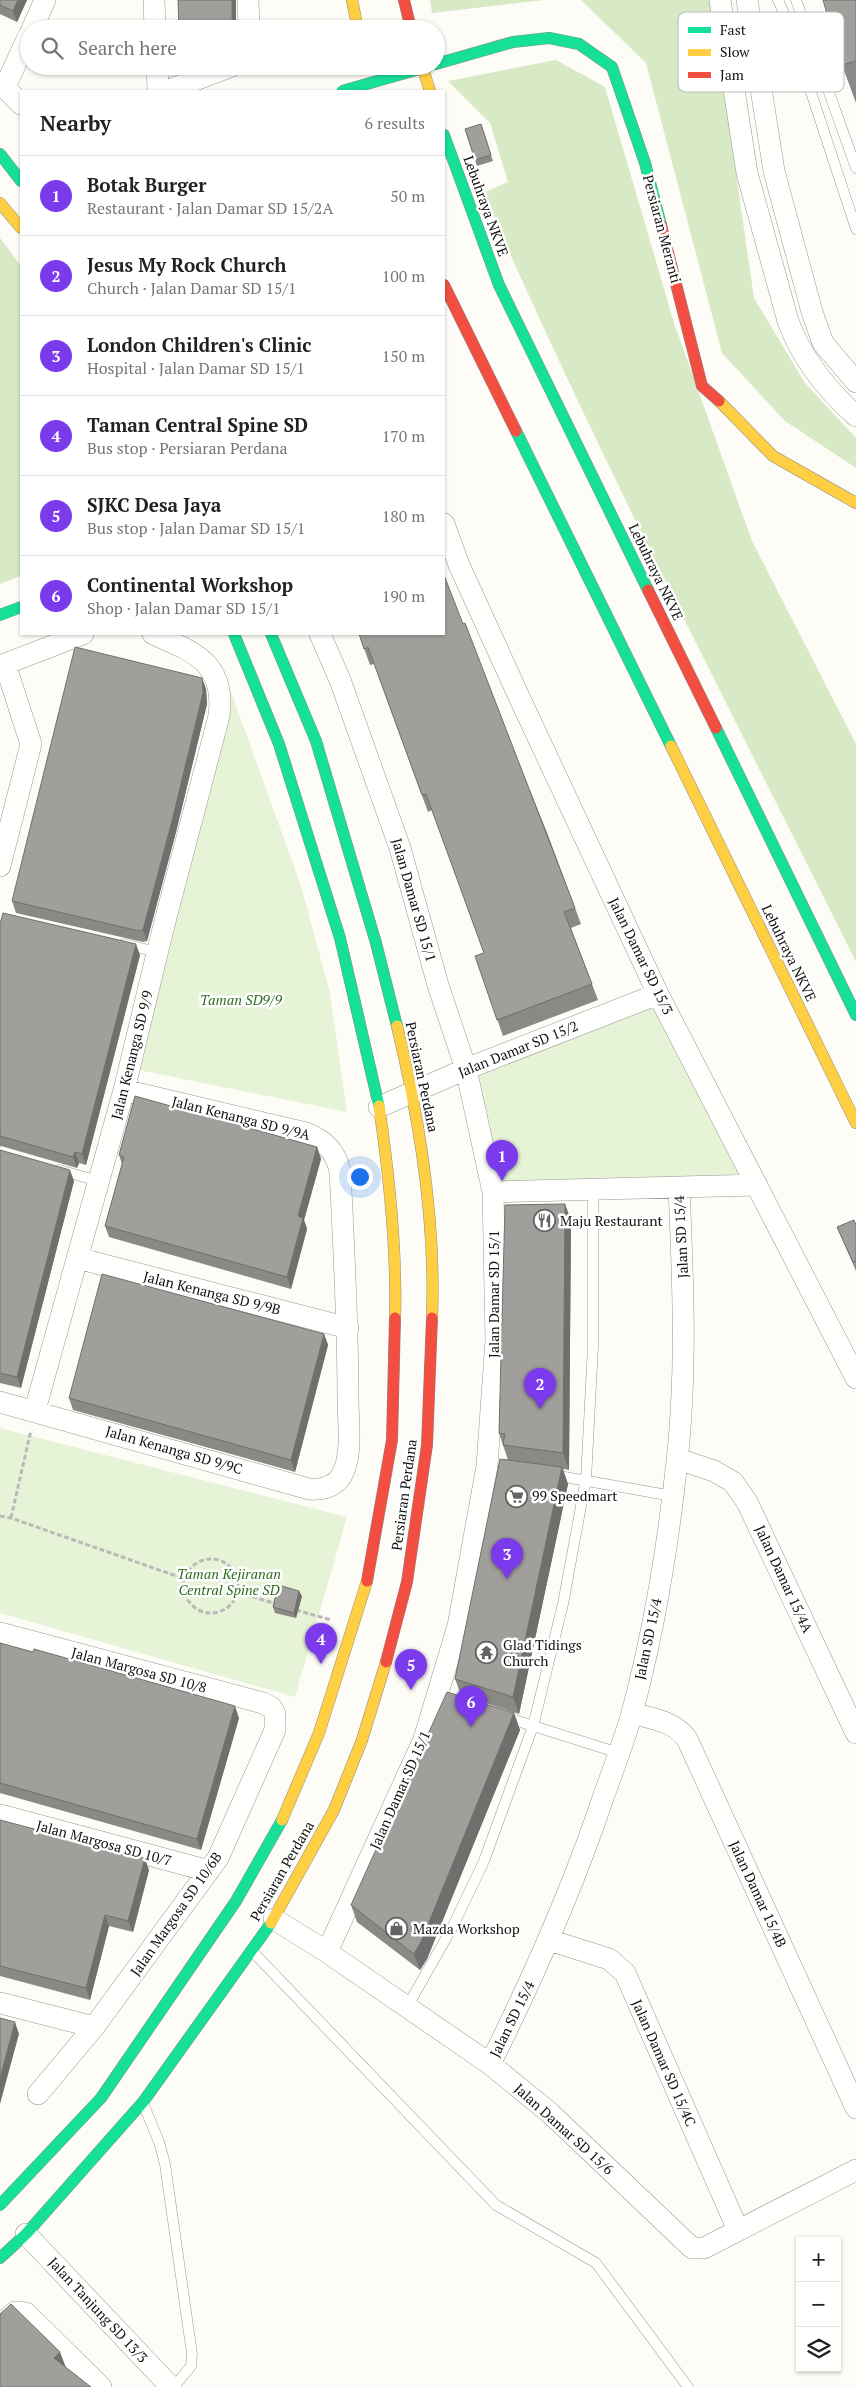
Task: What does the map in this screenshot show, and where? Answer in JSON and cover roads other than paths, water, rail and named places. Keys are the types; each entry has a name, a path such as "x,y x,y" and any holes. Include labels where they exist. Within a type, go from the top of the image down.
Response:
{"main road":[{"path":"352,0 356,20"},
{"path":"404,0 409,20"},
{"name":"Persiaran Meranti","path":"445,62 513,42 549,38 579,44 612,67 645,162 702,386 731,411 773,456 856,503"},
{"path":"370,75 375,90"},
{"path":"346,90 398,75"},
{"path":"425,75 430,90"},
{"name":"Lebuhraya NKVE","path":"445,138 499,285 856,1015"},
{"path":"3,147 20,180"},
{"path":"0,203 20,225"},
{"name":"Lebuhraya NKVE","path":"445,287 856,1123"},
{"path":"0,615 20,607"},
{"name":"Persiaran Perdana","path":"0,2205 101,2098 236,1901 278,1829 319,1733 371,1570 396,1441 396,1293 389,1197 379,1107 340,938 279,744 234,635"},
{"name":"Persiaran Perdana","path":"3,2255 26,2234 143,2102 274,1919 334,1810 362,1740 389,1653 407,1582 423,1444 433,1302 428,1194 413,1093 376,943 316,741 271,635"}],"street":[{"path":"36,20 45,0"},
{"path":"154,0 155,20"},
{"path":"248,0 249,20"},
{"path":"20,52 2,85 20,103"},
{"path":"157,75 158,90"},
{"path":"169,90 208,75"},
{"path":"734,92 747,173 788,321 797,344 809,364 856,416"},
{"path":"762,92 774,170 812,312 823,343 856,382"},
{"name":"Jalan Damar SD 15/3","path":"445,527 459,565 658,994 856,1378"},
{"path":"0,866 31,744 2,665 80,635"},
{"name":"Jalan Kenanga SD 9/9","path":"35,1410 124,1090 157,952 220,716 222,699 217,682 206,663 196,653 155,635"},
{"name":"Jalan Damar SD 15/1","path":"320,635 340,680 400,848 438,985 466,1069 493,1192 496,1340 491,1467 442,1696 327,1952"},
{"name":"Jalan Damar SD 15/2","path":"379,1107 466,1069 658,994"},
{"name":"Jalan Kenanga SD 9/9A","path":"124,1090 306,1133 330,1148 337,1158 340,1170 348,1328"},
{"path":"493,1192 593,1191 757,1185"},
{"name":"Jalan SD 15/4","path":"490,2064 522,2001 549,1940 592,1832 632,1713 651,1630 678,1459 683,1296 679,1188"},
{"name":"Jalan Kenanga SD 9/9B","path":"77,1258 348,1328"},
{"name":"Jalan Kenanga SD 9/9C","path":"0,1402 35,1410 309,1489 319,1490 337,1482 343,1473 348,1447 348,1328"},
{"name":"Jalan Damar 15/4A","path":"678,1459 714,1471 733,1482 747,1502 856,1733"},
{"name":"Jalan Margosa SD 10/8","path":"0,1633 263,1704 271,1707 275,1714"},
{"name":"Jalan Damar 15/4B","path":"632,1713 670,1724 681,1730 687,1739 856,2108"},
{"name":"Jalan Margosa SD 10/6B","path":"38,2094 94,2028 218,1858 275,1730 275,1714"},
{"name":"Jalan Margosa SD 10/7","path":"0,1815 208,1871"},
{"name":"Jalan Damar SD 15/6","path":"274,1919 327,1952 490,2064 550,2113 692,2248 704,2248 856,2170"},
{"name":"Jalan Damar SD 15/4C","path":"549,1940 610,1959 625,1973 738,2230"},
{"path":"0,2003 94,2028"},
{"name":"Jalan Tanjung SD 13/3","path":"26,2234 172,2387"},
{"path":"0,2325 15,2312 26,2313 101,2387"}],"lane":[{"path":"778,0 783,12"},
{"path":"796,0 800,12"},
{"path":"811,92 856,229"},
{"path":"830,92 854,155 856,168"},
{"path":"834,160 854,155"},
{"path":"111,941 157,952"},
{"path":"45,1166 99,1181"},
{"path":"407,2007 452,1928 484,1861 533,1726 563,1604 586,1479 593,1346 593,1191"},
{"path":"541,1473 586,1479 673,1496"},
{"path":"494,1713 619,1753"},
{"path":"251,1951 496,2205 596,2263 688,2387"},
{"path":"143,2102 159,2142 165,2164 192,2354 191,2366 172,2387"}],"place":[{"name":"Botak Burger","path":"502,1181"},
{"name":"Maju Restaurant","path":"544,1221"},
{"name":"Jesus My Rock Church","path":"540,1409"},
{"name":"99 Speedmart","path":"516,1496"},
{"name":"London Children's Clinic","path":"507,1579"},
{"name":"Glad Tidings Church","path":"487,1653"},
{"name":"Taman Central Spine SD","path":"321,1664"},
{"name":"SJKC Desa Jaya","path":"411,1690"},
{"name":"Continental Workshop","path":"471,1727"},
{"name":"Mazda Workshop","path":"397,1929"}],"park label":[{"name":"Taman SD9/9","path":"241,1000"},
{"name":"Taman Kejiranan Central Spine SD","path":"229,1582"}]}
